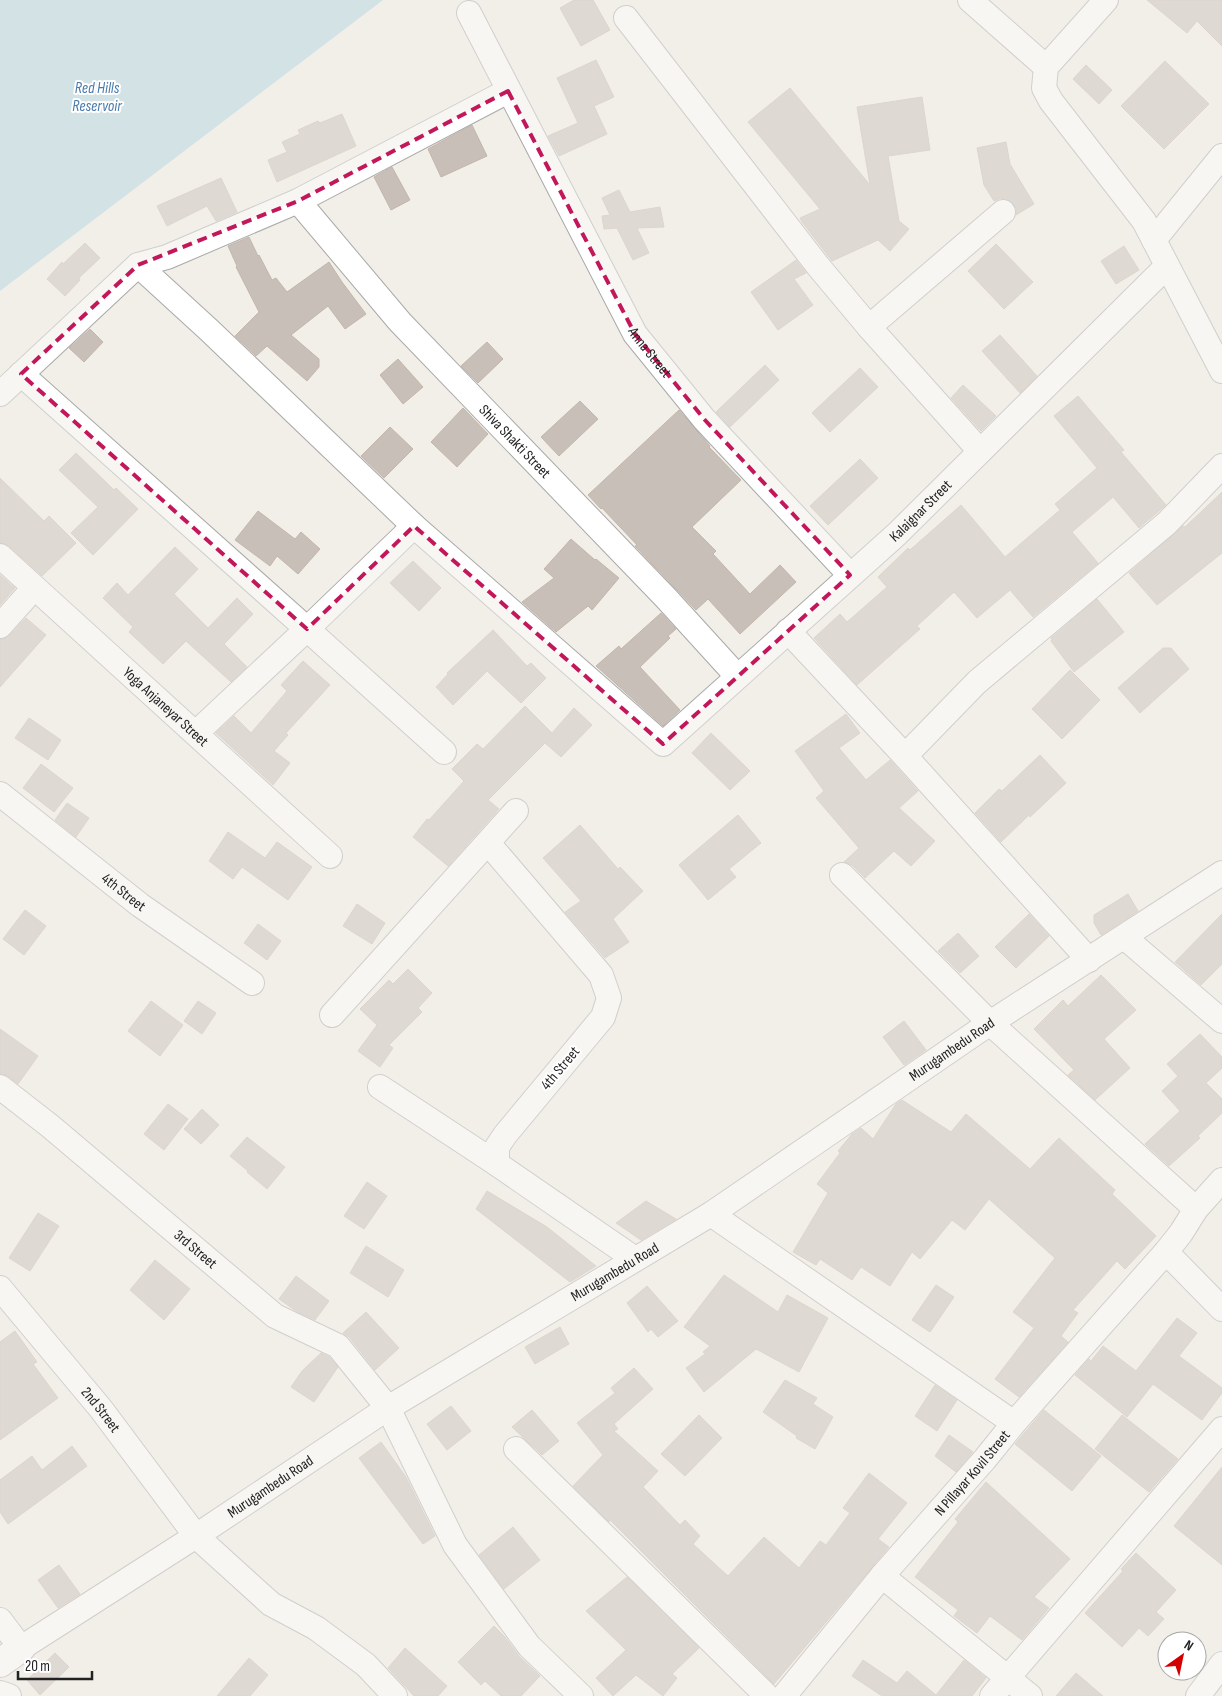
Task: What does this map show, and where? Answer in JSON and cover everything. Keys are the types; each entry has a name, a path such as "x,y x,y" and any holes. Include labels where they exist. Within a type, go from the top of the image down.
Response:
{"street":[{"path":"970,0 1046,67"},
{"path":"1106,0 1046,67 1044,88 1144,221 1222,371"},
{"name":"Anna Street","path":"469,13 635,334 704,419 850,575"},
{"path":"626,18 818,266 869,327 980,452"},
{"path":"0,394 138,265 167,257 298,201 508,91"},
{"path":"1154,240 1222,156"},
{"name":"Shiva Shakti Street","path":"298,201 400,322 666,598 737,676"},
{"path":"869,327 1003,212"},
{"path":"138,265 209,330 414,526 196,733"},
{"name":"Kalaignar Street","path":"414,526 663,744 897,534 1167,266"},
{"path":"21,374 444,752"},
{"path":"904,756 977,682 1167,523 1222,466"},
{"name":"Yoga Anjaneyar Street","path":"0,556 330,856"},
{"path":"0,626 34,588"},
{"path":"788,631 1089,960"},
{"name":"4th Street","path":"0,794 140,905 252,983"},
{"path":"332,1015 516,811"},
{"name":"4th Street","path":"488,842 601,975 609,998 603,1017 505,1135 497,1148 497,1164"},
{"name":"Murugambedu Road","path":"10,1655 196,1536 388,1408 711,1214 990,1023 1222,873"},
{"path":"842,875 990,1023 1196,1209"},
{"path":"1124,937 1222,1021"},
{"name":"3rd Street","path":"0,1087 58,1133 274,1316 338,1346 388,1408 455,1545 529,1646 581,1696"},
{"path":"380,1087 497,1164 635,1259"},
{"name":"N Pillayar Kovil Street","path":"784,1696 882,1576 985,1459 1014,1423 1166,1252 1196,1209 1222,1180"},
{"path":"711,1214 1014,1423"},
{"path":"1166,1252 1222,1309"},
{"name":"2nd Street","path":"0,1288 101,1409 196,1536 272,1604 316,1628 366,1665 395,1696"},
{"path":"992,1696 1222,1429"},
{"path":"516,1449 767,1696"},
{"path":"882,1576 1030,1696"},
{"path":"0,1620 10,1655"},
{"path":"1198,1696 1222,1664"},
{"path":"0,1693 9,1696"}],"highlighted area":[{"path":"508,91 635,334 704,419 850,575 663,744 414,526 307,629 21,374 138,265 298,201"}],"water":[{"name":"Red Hills Reservoir","path":"0,0 383,0 0,291"}],"building":[{"path":"574,0 593,0 610,30 581,46 560,8"},
{"path":"1147,0 1222,0 1222,46 1197,21 1187,33"},
{"path":"596,60 614,97 594,106 607,134 559,156 548,136 578,123 557,78"},
{"path":"1165,61 1209,104 1164,149 1121,106"},
{"path":"1086,65 1112,90 1099,104 1073,79"},
{"path":"790,88 870,185 857,107 922,97 930,150 888,156 899,221 909,229 890,251 878,240 832,261 802,222 800,218 820,209 748,122"},
{"path":"342,114 356,146 277,182 268,160 287,152 282,142 300,134 298,130 318,121 320,123"},
{"path":"472,125 487,156 441,177 428,149"},
{"path":"1006,142 1010,164 1034,204 1016,215 1013,203 1001,198 994,201 984,185 977,148"},
{"path":"392,167 410,200 391,210 374,177"},
{"path":"221,178 237,212 216,221 207,206 167,226 157,206"},
{"path":"619,190 630,212 660,207 664,227 637,228 649,253 633,260 617,228 604,229 602,216 610,215 602,198"},
{"path":"249,237 272,280 276,278 287,292 329,262 366,314 345,329 328,306 291,335 319,359 319,367 307,381 267,346 256,356 235,336 259,312 236,267 228,246"},
{"path":"85,243 100,258 79,278 80,280 65,296 47,279 62,262 63,264"},
{"path":"996,244 1033,282 1004,309 968,271"},
{"path":"1124,246 1139,270 1116,284 1101,261"},
{"path":"796,260 806,273 794,279 813,305 778,330 751,292"},
{"path":"90,329 103,342 84,362 69,348"},
{"path":"1000,335 1037,376 1020,393 982,351"},
{"path":"487,342 503,359 478,383 461,366"},
{"path":"398,359 423,387 403,404 380,375"},
{"path":"765,365 779,380 730,427 716,412"},
{"path":"860,368 878,387 830,432 812,413"},
{"path":"963,385 996,416 981,431 951,398"},
{"path":"1078,396 1124,450 1121,452 1166,505 1139,528 1113,497 1072,532 1098,563 1033,617 1010,590 977,618 954,592 917,626 920,629 857,685 814,638 840,614 847,622 887,587 878,577 908,548 910,550 961,505 1005,557 1060,510 1055,504 1097,468 1054,416"},
{"path":"580,401 598,419 559,456 541,437"},
{"path":"463,408 488,434 457,467 431,442"},
{"path":"679,410 709,447 741,480 692,527 716,551 713,554 750,594 780,565 796,582 740,634 708,599 696,610 588,495"},
{"path":"390,427 413,449 384,478 361,456"},
{"path":"76,453 114,490 116,488 138,509 93,555 71,533 98,507 59,470"},
{"path":"860,459 878,478 828,525 810,506"},
{"path":"0,478 44,521 49,516 76,543 42,576 9,546 0,543"},
{"path":"1222,492 1222,553 1157,605 1129,573 1183,526 1185,527"},
{"path":"258,511 295,539 301,532 320,549 298,574 277,556 270,566 235,540"},
{"path":"571,539 619,578 592,610 588,606 556,632 522,602 554,578 544,569"},
{"path":"175,547 198,569 174,594 208,628 237,598 253,614 224,644 247,667 231,682 186,641 163,664 129,632 133,627 103,598 117,583 128,595"},
{"path":"413,561 441,588 419,611 390,583"},
{"path":"0,575 15,588 0,605"},
{"path":"1097,599 1124,632 1074,672 1051,641 1051,638"},
{"path":"661,613 676,629 668,636 670,638 640,667 680,710 663,726 596,666 619,646 621,649"},
{"path":"26,618 46,635 0,687 0,639 10,635"},
{"path":"493,630 527,666 531,663 546,678 521,703 487,671 453,705 436,687 447,673"},
{"path":"1163,648 1171,648 1189,669 1140,713 1118,688"},
{"path":"303,661 330,685 286,733 288,735 274,751 290,763 273,785 216,733 234,716 251,733 287,691 281,685"},
{"path":"1070,670 1100,700 1062,739 1032,709"},
{"path":"525,706 552,733 574,708 592,725 561,757 545,743 488,800 499,809 448,866 413,837 427,819 429,820 464,781 452,769 477,744 483,749"},
{"path":"846,714 860,733 839,748 866,780 890,760 918,791 899,808 935,841 911,866 894,851 865,878 852,865 844,862 859,848 816,798 824,791 795,751"},
{"path":"29,718 61,740 48,760 15,738"},
{"path":"711,733 750,771 730,790 692,753"},
{"path":"1040,755 1066,783 1001,842 975,813 999,789 1002,791"},
{"path":"41,764 73,788 54,812 23,788"},
{"path":"67,803 89,818 76,837 55,820"},
{"path":"738,815 761,843 729,869 736,877 708,900 679,865"},
{"path":"580,825 618,869 620,867 643,891 613,919 629,942 605,958 565,912 581,901 543,858"},
{"path":"228,832 265,858 277,842 312,867 288,900 242,867 233,879 209,861"},
{"path":"1128,894 1138,911 1101,935 1094,923 1094,915"},
{"path":"357,904 385,923 372,944 343,926"},
{"path":"25,910 46,926 24,955 3,939"},
{"path":"1029,914 1049,936 1016,968 995,947"},
{"path":"1222,914 1222,964 1201,985 1175,962"},
{"path":"258,924 281,941 267,960 244,943"},
{"path":"958,933 979,956 960,973 938,951"},
{"path":"408,969 432,993 418,1008 422,1012 389,1045 393,1048 380,1067 358,1051 377,1025 360,1009 389,980 393,984"},
{"path":"1101,975 1136,1010 1104,1039 1130,1068 1095,1100 1068,1075 1074,1070 1034,1029 1063,1000 1068,1006"},
{"path":"151,1001 183,1025 160,1056 128,1031"},
{"path":"198,1001 216,1013 202,1034 184,1021"},
{"path":"904,1021 926,1050 904,1065 883,1037"},
{"path":"0,1029 38,1056 18,1084 8,1076 0,1074"},
{"path":"1200,1034 1222,1057 1222,1068 1206,1083 1222,1099 1222,1113 1198,1136 1200,1138 1169,1166 1145,1144 1180,1111 1162,1091 1178,1076 1167,1064"},
{"path":"902,1100 951,1132 966,1114 1030,1169 1059,1138 1115,1190 1112,1194 1156,1236 1125,1269 1117,1261 1073,1310 1078,1313 1061,1336 1068,1342 1019,1397 995,1379 1034,1328 1013,1312 1055,1258 989,1199 965,1230 952,1220 920,1259 912,1252 890,1286 861,1267 852,1280 820,1259 816,1265 793,1252 828,1193 817,1184 840,1153 838,1151 852,1134 861,1128 873,1139 896,1104"},
{"path":"168,1104 188,1119 164,1150 144,1134"},
{"path":"202,1109 219,1125 201,1144 184,1129"},
{"path":"247,1137 285,1167 267,1189 230,1156"},
{"path":"367,1182 387,1196 364,1229 344,1216"},
{"path":"487,1191 547,1227 596,1266 570,1282 476,1209"},
{"path":"646,1201 676,1219 641,1240 616,1223"},
{"path":"38,1213 59,1226 30,1271 9,1258"},
{"path":"366,1246 404,1270 388,1297 350,1273"},
{"path":"155,1260 190,1289 164,1320 130,1290"},
{"path":"724,1275 778,1312 787,1295 828,1318 799,1372 756,1349 704,1392 686,1368 705,1354 703,1352 710,1346 684,1327"},
{"path":"296,1276 329,1301 315,1320 296,1311 279,1299"},
{"path":"936,1285 954,1297 930,1332 912,1320"},
{"path":"647,1286 678,1321 658,1337 651,1329 648,1332 627,1303"},
{"path":"366,1312 399,1348 375,1370 349,1337 343,1333"},
{"path":"1177,1318 1197,1333 1179,1356 1222,1388 1222,1393 1202,1420 1153,1384 1127,1417 1075,1375 1089,1359 1091,1361 1103,1346 1136,1371"},
{"path":"560,1327 569,1344 535,1364 525,1347"},
{"path":"15,1331 37,1362 33,1364 58,1398 0,1440 0,1342"},
{"path":"321,1353 329,1357 338,1367 314,1402 291,1387 302,1371"},
{"path":"634,1368 653,1389 614,1424 618,1429 614,1431 658,1471 643,1487 680,1525 685,1520 700,1536 693,1544 728,1576 764,1537 799,1568 820,1541 826,1545 850,1513 843,1508 869,1473 907,1503 878,1539 889,1547 774,1684 610,1520 609,1522 573,1486 603,1455 577,1423 615,1393 611,1388"},
{"path":"785,1380 817,1398 813,1404 833,1417 815,1449 796,1438 797,1436 763,1412"},
{"path":"935,1385 957,1400 937,1431 915,1416"},
{"path":"451,1406 471,1431 447,1450 427,1424"},
{"path":"532,1410 559,1441 542,1455 512,1427"},
{"path":"1044,1410 1101,1456 1072,1491 1015,1444"},
{"path":"699,1415 722,1438 685,1476 661,1454"},
{"path":"1122,1415 1178,1459 1149,1492 1095,1449"},
{"path":"949,1435 973,1452 956,1472 935,1456"},
{"path":"381,1442 406,1477 435,1536 423,1544 359,1458"},
{"path":"72,1446 87,1466 8,1524 0,1512 0,1480 32,1456 42,1470"},
{"path":"1222,1467 1222,1565 1174,1526"},
{"path":"986,1482 1070,1559 1034,1597 1049,1608 1022,1640 990,1616 977,1633 954,1616 958,1610 915,1577 958,1522 955,1519"},
{"path":"513,1527 540,1560 504,1589 479,1555"},
{"path":"1136,1553 1176,1590 1156,1612 1164,1619 1148,1636 1139,1628 1122,1647 1085,1613 1123,1571 1121,1569"},
{"path":"59,1565 80,1594 58,1608 38,1580"},
{"path":"627,1577 699,1648 672,1674 677,1678 663,1696 636,1675 613,1696 596,1678 626,1650 586,1611"},
{"path":"494,1626 519,1656 540,1676 521,1696 501,1696 485,1681 481,1685 458,1662"},
{"path":"405,1648 447,1686 438,1696 414,1696 388,1668"},
{"path":"55,1653 69,1667 40,1695 27,1680"},
{"path":"249,1658 268,1675 250,1696 217,1696"},
{"path":"863,1660 897,1683 907,1671 936,1695 964,1660 986,1678 972,1696 882,1696 852,1676"},
{"path":"1076,1673 1103,1696 1056,1696"}]}
